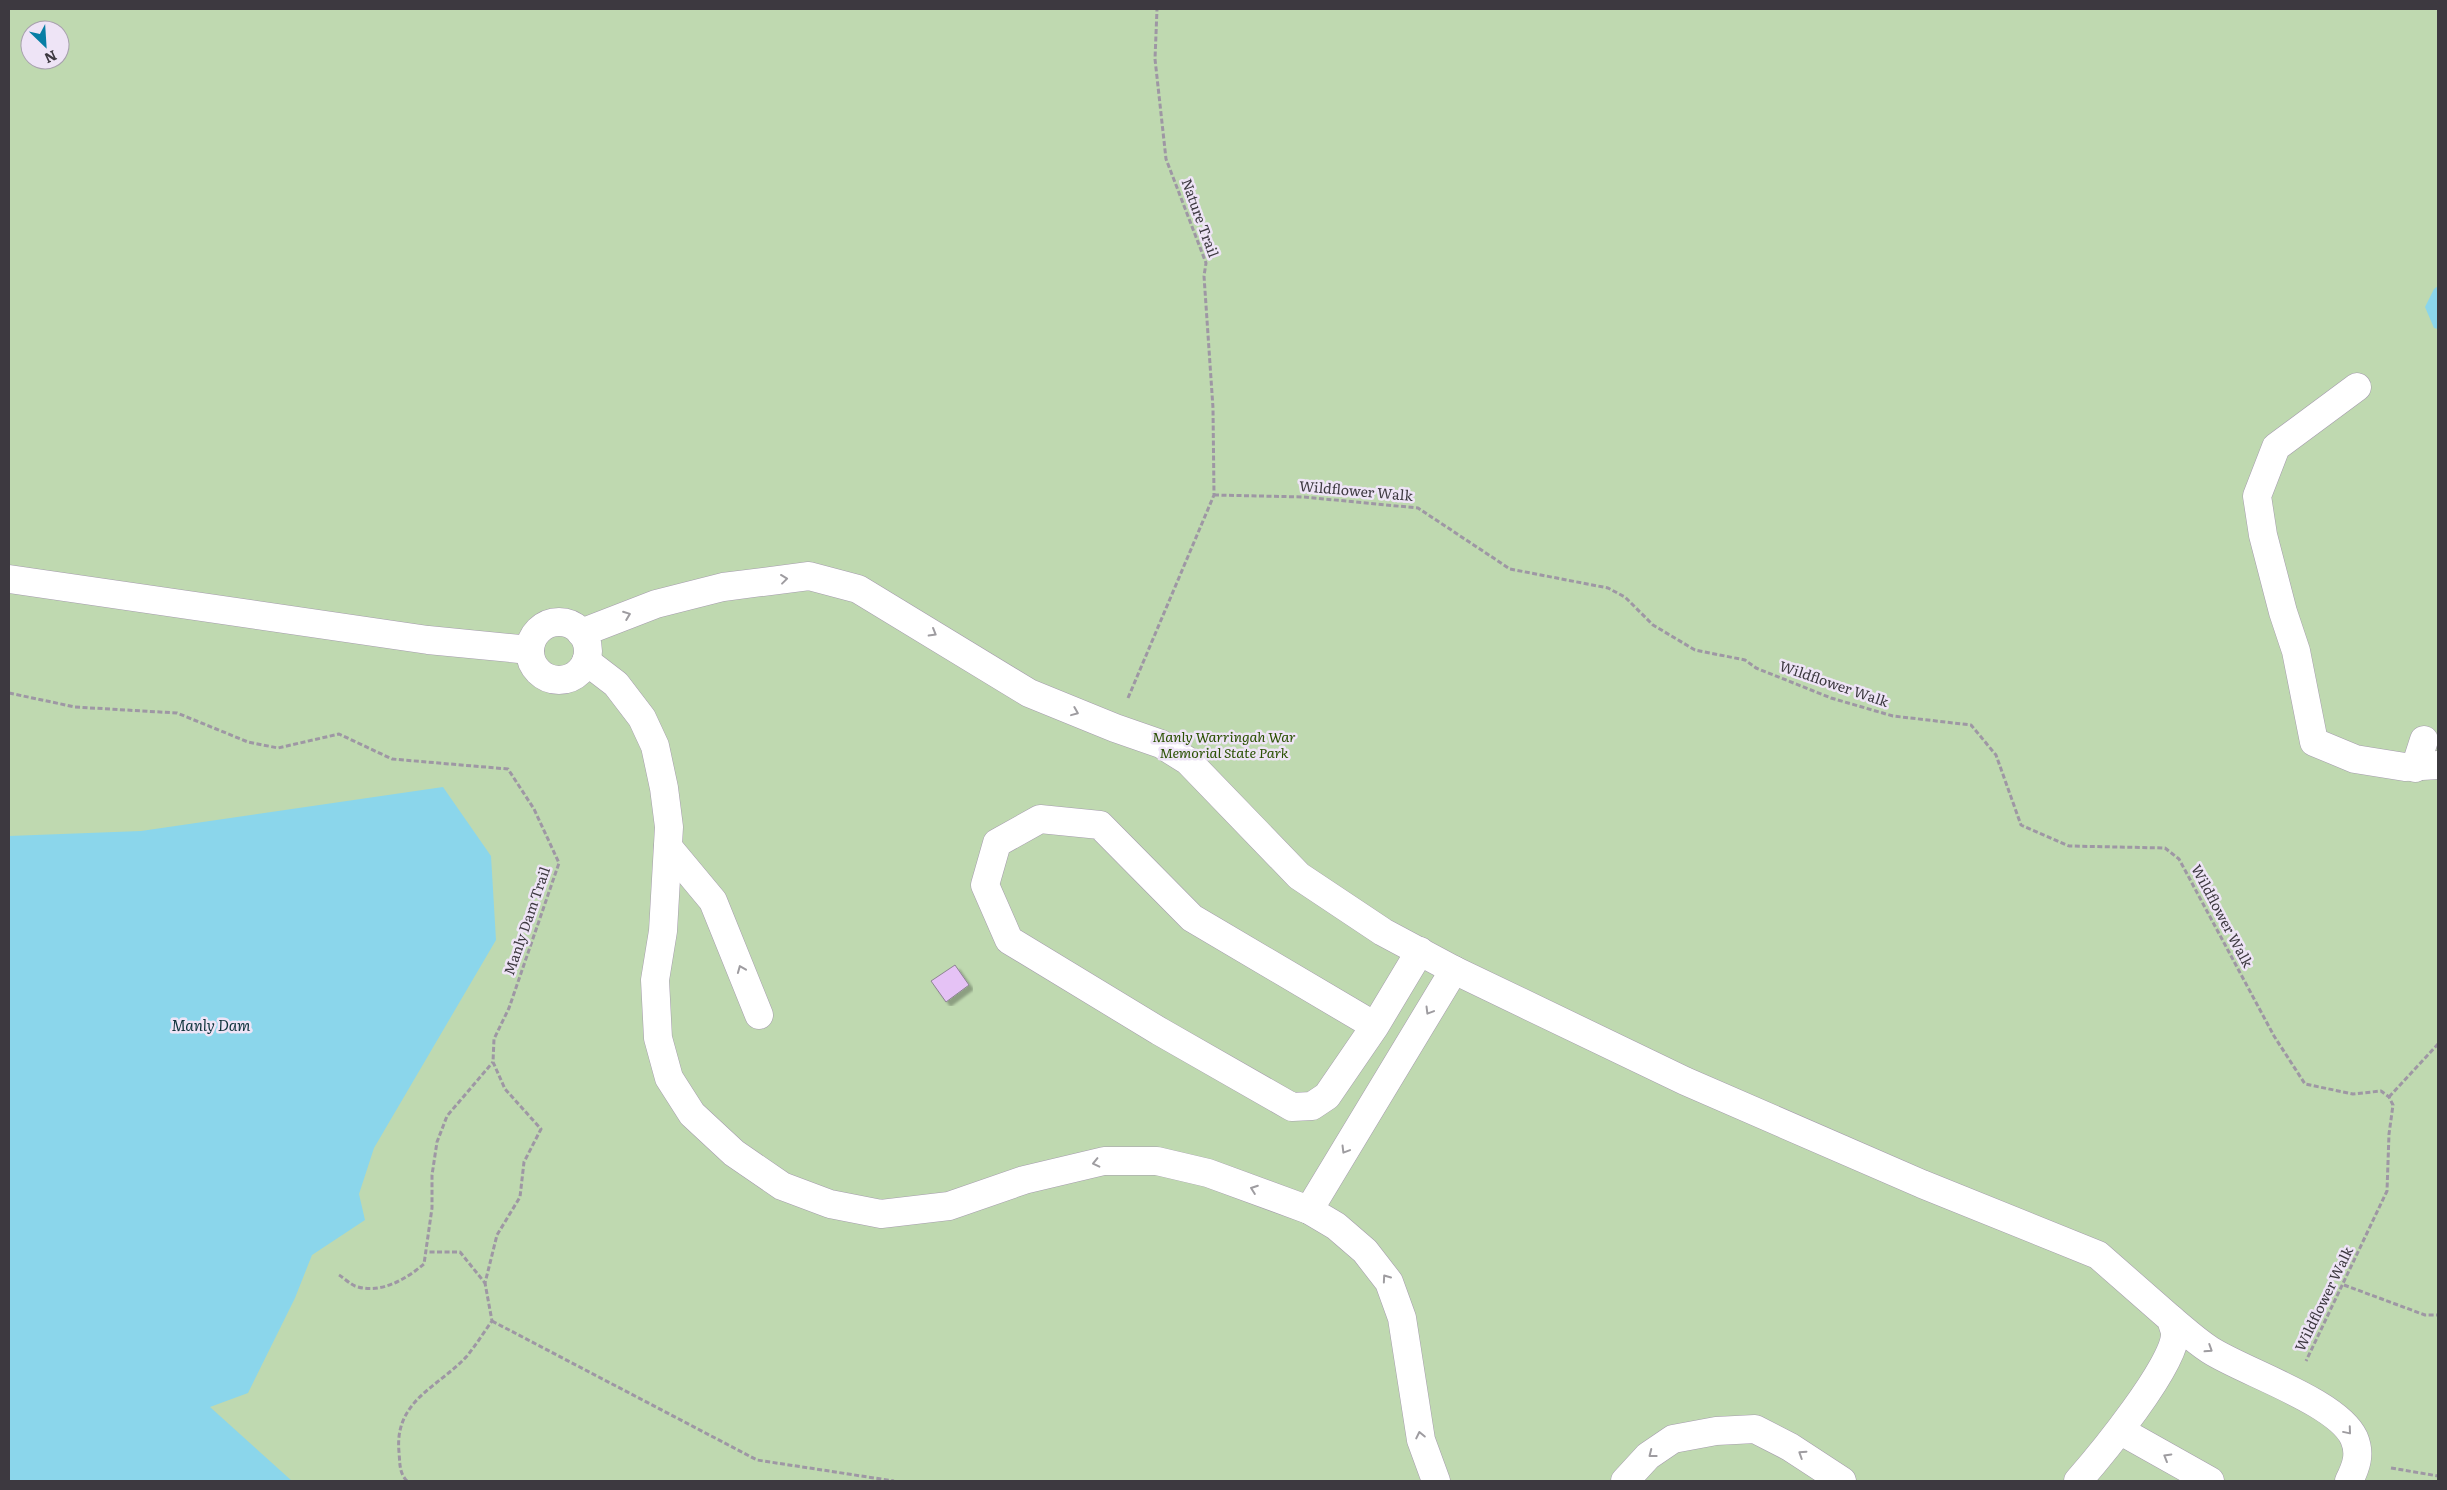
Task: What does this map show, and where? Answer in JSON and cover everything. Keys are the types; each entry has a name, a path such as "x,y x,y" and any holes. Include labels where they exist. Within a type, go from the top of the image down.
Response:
{"lane":[{"path":"2357,387 2276,447 2257,496 2263,535 2283,612 2296,651 2314,742 2355,759 2427,766 2424,740"},
{"path":"581,633 656,604 723,587 809,576 858,589 1029,693 1115,728 1161,744 1188,761 1299,876 1384,932 1454,970 1685,1081 1922,1184 2098,1255 2170,1320 2210,1350 2292,1390 2336,1417 2354,1438 2354,1472"},
{"path":"9,579 428,640 530,650"},
{"path":"553,623 563,623 581,633 586,642 586,662 580,672 571,677 562,680 552,680 542,675 536,669 531,660 530,650 532,640 538,632 553,623"},
{"path":"586,662 616,684 642,718 655,746 664,788 669,827 663,931 655,980 658,1038 669,1078 692,1114 727,1146 782,1186 830,1204 881,1214 949,1206 1024,1180 1104,1161 1157,1161 1208,1173 1308,1210 1336,1226 1365,1251 1390,1282 1402,1318 1421,1440 1436,1481"},
{"path":"1375,1026 1192,918 1100,826 1040,819 997,843 985,885 1009,940 1159,1031 1292,1107 1312,1106 1327,1096 1375,1026 1420,951"},
{"path":"668,847 714,901 759,1015"},
{"path":"1308,1210 1454,970"},
{"path":"2078,1481 2121,1431 2170,1352 2175,1334 2170,1320"},
{"path":"1624,1481 1648,1456 1674,1439 1716,1431 1755,1429 1790,1447 1842,1481"},
{"path":"2121,1431 2210,1481"}],"path":[{"name":"Nature Trail","path":"1157,9 1156,59 1166,159 1206,263 1204,276 1213,408 1214,496"},
{"path":"1115,728 1214,496"},
{"name":"Wildflower Walk","path":"1214,496 1304,497 1418,508 1510,569 1608,588 1625,597 1653,625 1695,650 1745,660 1756,668 1831,698 1893,716 1971,726 1996,756 2021,825 2069,846 2165,848 2179,859 2274,1036 2305,1084 2353,1094 2381,1091 2389,1096 2393,1105 2389,1134 2387,1191 2292,1390"},
{"name":"Manly Dam Trail","path":"9,693 75,707 177,713 248,742 278,748 338,734 392,759 508,770 534,809 559,863 508,1008 494,1038 493,1062"},
{"path":"2389,1096 2438,1044"},
{"path":"339,1275 356,1286 383,1288 408,1278 424,1264 432,1208 432,1175 438,1142 447,1116 493,1062 505,1089 541,1129 524,1162 520,1197 497,1235 485,1283 492,1321 467,1356 427,1388 403,1419 398,1436 402,1475 407,1481"},
{"path":"425,1252 460,1252 485,1283"},
{"path":"2344,1284 2425,1315 2438,1315"},
{"path":"492,1321 757,1460 894,1481"},
{"path":"2354,1472 2438,1476"}],"green space":[{"name":"Manly Warringah War Memorial State Park","path":"9,9 2438,9 2438,1481 9,1481"}],"water":[{"path":"2438,286 2438,329 2434,328 2425,307 2434,289"},
{"name":"Manly Dam","path":"443,787 491,856 496,940 374,1148 359,1194 365,1220 312,1255 295,1298 248,1393 210,1407 292,1481 9,1481 9,836 141,831"}],"building":[{"path":"955,965 969,985 946,1002 931,981"}]}
